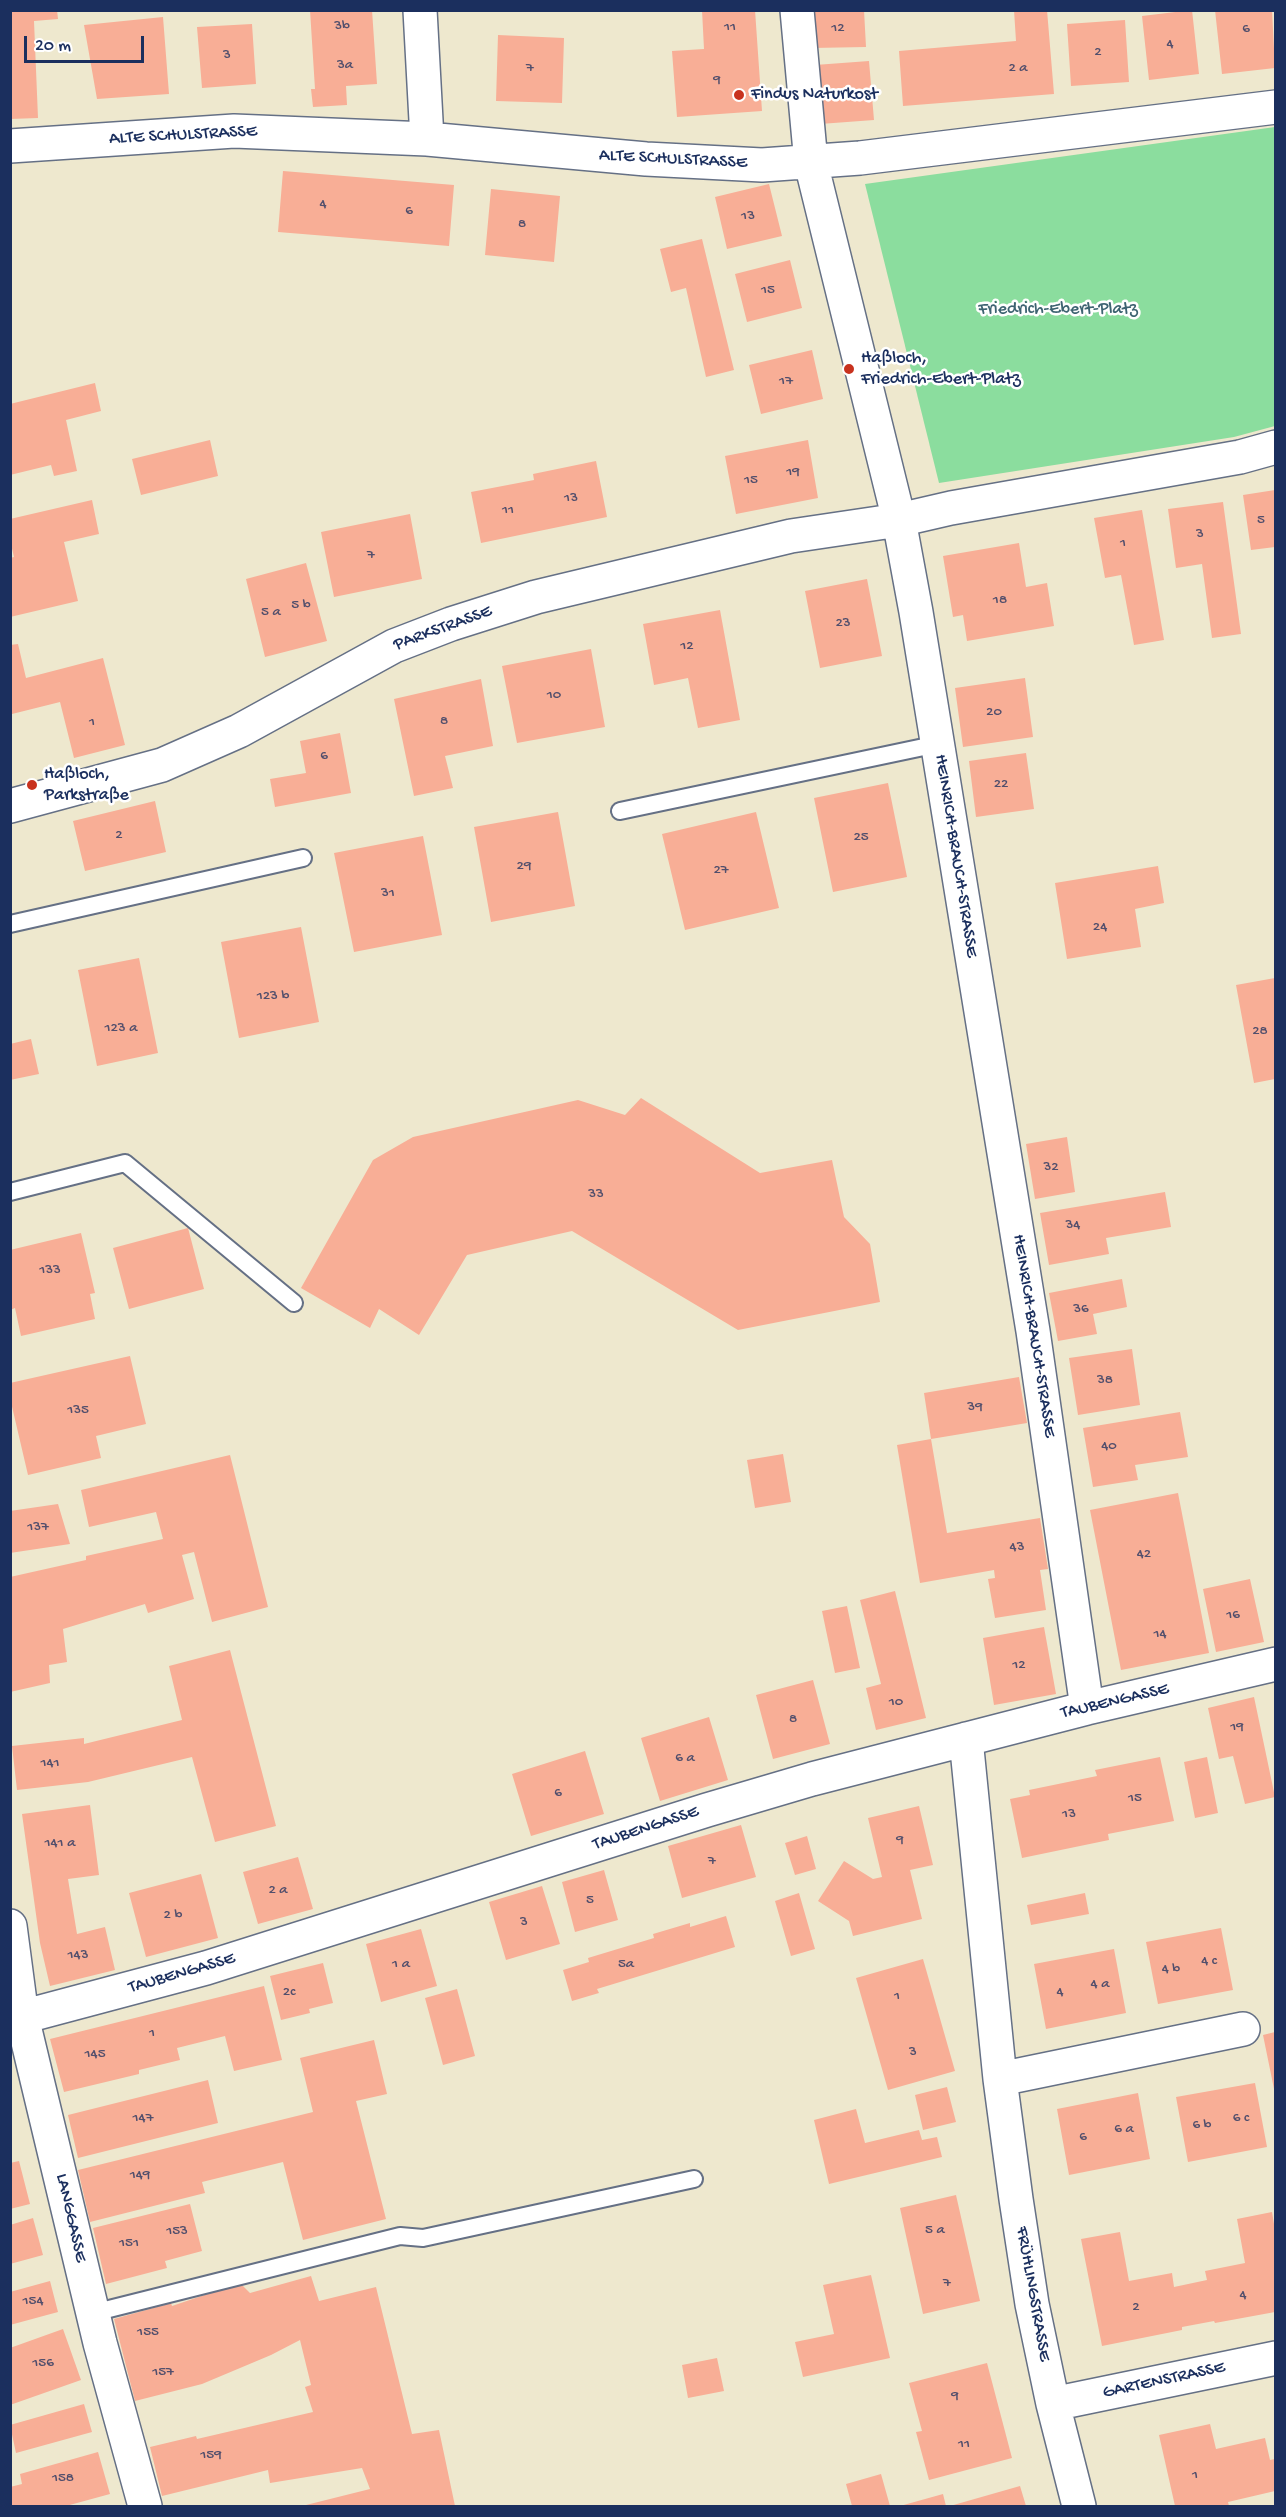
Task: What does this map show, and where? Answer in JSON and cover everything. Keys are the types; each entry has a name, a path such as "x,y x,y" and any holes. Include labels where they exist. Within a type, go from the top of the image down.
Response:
{"street":[{"path":"420,10 427,139"},
{"name":"HEINRICH-BRAUCH-STRASSE","path":"798,10 811,163 900,520 1033,1331 1087,1708"},
{"path":"811,163 1275,107"},
{"name":"ALTE SCHULSTRASSE","path":"10,146 234,131 427,139 646,159 762,165 811,163"},
{"path":"900,520 951,508 1240,457 1275,447"},
{"name":"PARKSTRASSE","path":"10,806 84,788 171,762 239,731 394,646 462,620 536,597 791,536 900,520"},
{"name":"TAUBENGASSE","path":"22,2017 206,1968 717,1806 812,1779 1087,1708 1275,1664"},
{"name":"FRÜHLINGSTRASSE","path":"966,1739 1000,2079 1032,2304 1053,2404 1079,2506"},
{"name":"LANGGASSE","path":"10,1926 22,2017 93,2313 145,2506"},
{"path":"1000,2079 1243,2029"},
{"name":"GARTENSTRASSE","path":"1053,2404 1275,2358"}],"lane":[{"path":"620,811 938,744"},
{"path":"10,924 303,858"},
{"path":"10,1192 125,1163 294,1303"},
{"path":"93,2313 400,2236 423,2238 694,2179"}],"green space":[{"name":"Friedrich-Ebert-Platz","path":"1275,127 1275,426 1234,437 939,483 865,184"}],"building":[{"path":"10,10 57,10 58,19 34,21 38,118 10,119"},
{"path":"310,10 372,10 377,84 346,86 347,105 313,107 311,89 315,89"},
{"path":"702,10 755,10 762,111 677,117 672,51 704,49"},
{"path":"811,10 864,10 866,47 812,48"},
{"path":"1014,10 1047,10 1054,94 903,106 899,51 1016,41"},
{"path":"1192,10 1199,74 1149,80 1142,16"},
{"path":"1215,10 1272,10 1275,68 1222,74"},
{"path":"163,17 169,94 97,99 84,25"},
{"path":"1125,20 1129,82 1071,86 1067,24"},
{"path":"252,24 256,84 202,88 197,27"},
{"path":"498,35 564,38 562,103 496,101"},
{"path":"869,61 874,120 820,124 815,65"},
{"path":"283,171 454,185 449,246 278,232"},
{"path":"769,184 782,236 727,249 715,197"},
{"path":"491,189 560,196 554,262 485,255"},
{"path":"702,239 734,370 706,377 686,288 671,292 660,249"},
{"path":"790,260 802,308 747,322 735,274"},
{"path":"812,350 823,399 761,414 749,365"},
{"path":"95,383 101,411 66,420 77,471 54,476 51,465 10,475 10,404"},
{"path":"210,440 218,476 141,495 132,459"},
{"path":"808,440 818,498 736,514 725,456"},
{"path":"596,461 607,517 481,543 471,492 534,480 533,474"},
{"path":"1275,490 1275,547 1251,550 1243,495"},
{"path":"92,500 99,534 64,542 78,601 10,617 10,558 14,557 10,540 10,519"},
{"path":"1223,502 1241,634 1212,638 1202,564 1176,568 1168,509"},
{"path":"1142,510 1164,640 1134,645 1121,575 1105,578 1094,518"},
{"path":"410,514 422,579 334,597 321,532"},
{"path":"1019,543 1026,587 1047,583 1054,626 967,641 963,615 953,617 943,556"},
{"path":"306,563 327,641 265,657 246,579"},
{"path":"867,579 882,656 820,668 805,591"},
{"path":"720,610 740,720 698,728 688,678 654,685 643,624"},
{"path":"18,644 26,678 103,658 125,745 74,758 60,702 12,714 10,645"},
{"path":"591,649 605,727 517,743 502,666"},
{"path":"1025,678 1033,737 963,747 955,688"},
{"path":"481,679 493,746 445,756 453,788 414,796 394,699"},
{"path":"340,733 351,793 275,807 270,779 306,773 300,741"},
{"path":"1026,753 1034,809 976,817 969,761"},
{"path":"888,783 907,877 833,892 814,798"},
{"path":"155,801 166,852 85,871 73,821"},
{"path":"558,812 575,906 491,922 474,827"},
{"path":"756,812 779,908 685,930 662,834"},
{"path":"423,836 442,935 354,952 334,853"},
{"path":"1158,866 1164,903 1135,909 1141,947 1067,959 1055,883"},
{"path":"301,927 319,1022 239,1038 221,942"},
{"path":"139,958 158,1053 97,1066 78,970"},
{"path":"1275,978 1275,1079 1254,1083 1236,985"},
{"path":"31,1039 39,1074 10,1080 10,1044"},
{"path":"641,1098 760,1173 832,1160 844,1217 870,1244 880,1302 738,1330 572,1231 467,1255 419,1335 379,1309 370,1328 301,1288 373,1160 413,1137 578,1100 625,1115"},
{"path":"1067,1137 1075,1192 1035,1199 1026,1144"},
{"path":"1165,1192 1171,1227 1106,1238 1109,1254 1049,1265 1040,1213"},
{"path":"188,1228 204,1289 129,1309 113,1248"},
{"path":"81,1233 95,1293 90,1294 95,1319 21,1336 15,1308 10,1310 10,1250"},
{"path":"1122,1279 1127,1307 1093,1314 1097,1334 1058,1341 1049,1293"},
{"path":"1132,1349 1140,1405 1078,1415 1069,1358"},
{"path":"130,1356 146,1424 96,1436 101,1458 28,1475 10,1398 10,1383"},
{"path":"1019,1377 1027,1423 931,1439 924,1393"},
{"path":"1180,1412 1188,1457 1135,1465 1138,1480 1093,1487 1083,1428"},
{"path":"931,1439 947,1533 1040,1518 1048,1569 1040,1570 1046,1610 995,1618 988,1579 995,1578 994,1570 920,1583 897,1445"},
{"path":"783,1454 791,1502 755,1508 747,1460"},
{"path":"230,1455 268,1607 212,1622 194,1552 182,1555 194,1599 148,1613 145,1604 63,1629 67,1662 49,1665 50,1683 10,1692 10,1577 86,1560 86,1556 163,1539 156,1512 89,1527 81,1490"},
{"path":"1178,1493 1209,1653 1121,1670 1090,1510"},
{"path":"58,1504 70,1544 10,1553 10,1511"},
{"path":"1250,1579 1264,1642 1216,1652 1203,1589"},
{"path":"895,1591 926,1718 876,1730 866,1688 881,1684 860,1600"},
{"path":"847,1606 860,1668 835,1673 822,1611"},
{"path":"1044,1627 1056,1694 994,1705 983,1638"},
{"path":"230,1650 276,1826 215,1842 192,1757 88,1782 17,1790 12,1746 84,1738 84,1744 182,1720 169,1666"},
{"path":"813,1680 830,1744 773,1759 756,1695"},
{"path":"1254,1697 1275,1797 1245,1804 1233,1756 1219,1759 1208,1708"},
{"path":"709,1717 728,1780 660,1801 641,1738"},
{"path":"585,1751 604,1814 531,1836 512,1774"},
{"path":"1160,1757 1174,1821 1108,1834 1109,1840 1022,1858 1010,1799 1030,1795 1029,1790 1097,1776 1095,1770"},
{"path":"1207,1757 1218,1813 1195,1818 1184,1762"},
{"path":"90,1805 99,1875 68,1879 77,1934 105,1927 115,1970 50,1986 40,1943 22,1814"},
{"path":"919,1806 933,1865 910,1870 922,1919 853,1936 849,1921 818,1901 844,1861 873,1879 882,1877 868,1818"},
{"path":"741,1825 756,1877 682,1898 668,1846"},
{"path":"807,1836 816,1869 795,1875 785,1843"},
{"path":"298,1857 313,1909 258,1924 243,1872"},
{"path":"604,1870 618,1920 575,1932 562,1882"},
{"path":"201,1874 218,1938 146,1957 129,1893"},
{"path":"542,1886 560,1944 506,1960 489,1902"},
{"path":"799,1893 815,1949 791,1956 775,1901"},
{"path":"1085,1893 1089,1914 1031,1925 1027,1905"},
{"path":"726,1916 735,1947 597,1989 599,1993 572,2001 563,1970 589,1962 588,1958 654,1938 653,1934 690,1923 690,1927"},
{"path":"1221,1928 1233,1990 1158,2004 1146,1942"},
{"path":"421,1929 437,1986 381,2002 366,1944"},
{"path":"1114,1949 1126,2013 1046,2029 1034,1964"},
{"path":"923,1959 955,2071 888,2090 856,1978"},
{"path":"323,1963 333,2003 309,2009 310,2013 281,2020 270,1976"},
{"path":"264,1986 282,2060 234,2071 225,2036 177,2048 180,2060 139,2070 139,2074 64,2092 50,2039"},
{"path":"457,1989 475,2056 443,2065 425,1998"},
{"path":"1275,2032 1275,2089 1274,2089 1263,2035"},
{"path":"374,2040 387,2094 356,2101 386,2219 303,2240 283,2162 202,2182 205,2193 90,2222 78,2170 313,2112 300,2058"},
{"path":"208,2080 218,2123 78,2158 68,2115"},
{"path":"1255,2083 1267,2147 1188,2162 1176,2097"},
{"path":"947,2087 956,2122 923,2130 915,2095"},
{"path":"1138,2093 1150,2159 1069,2175 1057,2109"},
{"path":"856,2109 865,2143 919,2130 922,2140 937,2137 942,2157 829,2184 814,2120"},
{"path":"19,2161 30,2204 10,2209 10,2163"},
{"path":"956,2195 980,2301 923,2314 900,2208"},
{"path":"190,2204 202,2251 165,2261 167,2268 106,2284 93,2228"},
{"path":"1272,2212 1275,2230 1275,2312 1182,2327 1182,2330 1102,2346 1081,2239 1120,2232 1129,2281 1172,2273 1174,2287 1207,2280 1205,2271 1245,2263 1237,2219"},
{"path":"33,2218 43,2255 10,2264 10,2225"},
{"path":"871,2275 890,2358 803,2377 795,2342 834,2334 823,2285"},
{"path":"311,2276 319,2301 376,2287 412,2434 439,2430 455,2506 302,2506 370,2489 362,2468 270,2483 268,2470 162,2496 150,2447 196,2436 197,2439 313,2412 305,2387 311,2385 300,2340 271,2355 202,2384 135,2401 114,2319 171,2303 172,2306 240,2283 250,2293"},
{"path":"50,2281 58,2312 10,2325 10,2292"},
{"path":"63,2329 81,2380 10,2405 10,2348"},
{"path":"717,2358 724,2391 688,2398 682,2365"},
{"path":"987,2363 1012,2458 929,2480 916,2432 922,2431 909,2383"},
{"path":"84,2404 92,2432 16,2453 10,2425"},
{"path":"1210,2424 1216,2449 1265,2438 1270,2460 1275,2459 1275,2491 1228,2502 1229,2506 1175,2506 1159,2435"},
{"path":"98,2452 110,2494 66,2506 10,2506 10,2487 22,2484 20,2474"},
{"path":"881,2474 890,2506 852,2506 846,2484"},
{"path":"1020,2486 1026,2506 950,2506"},
{"path":"943,2494 946,2506 900,2506"}],"place":[{"name":"Findus Naturkost","path":"739,95"},
{"name":"Haßloch, Friedrich-Ebert-Platz","path":"849,369"},
{"name":"Haßloch, Parkstraße","path":"32,785"}]}
